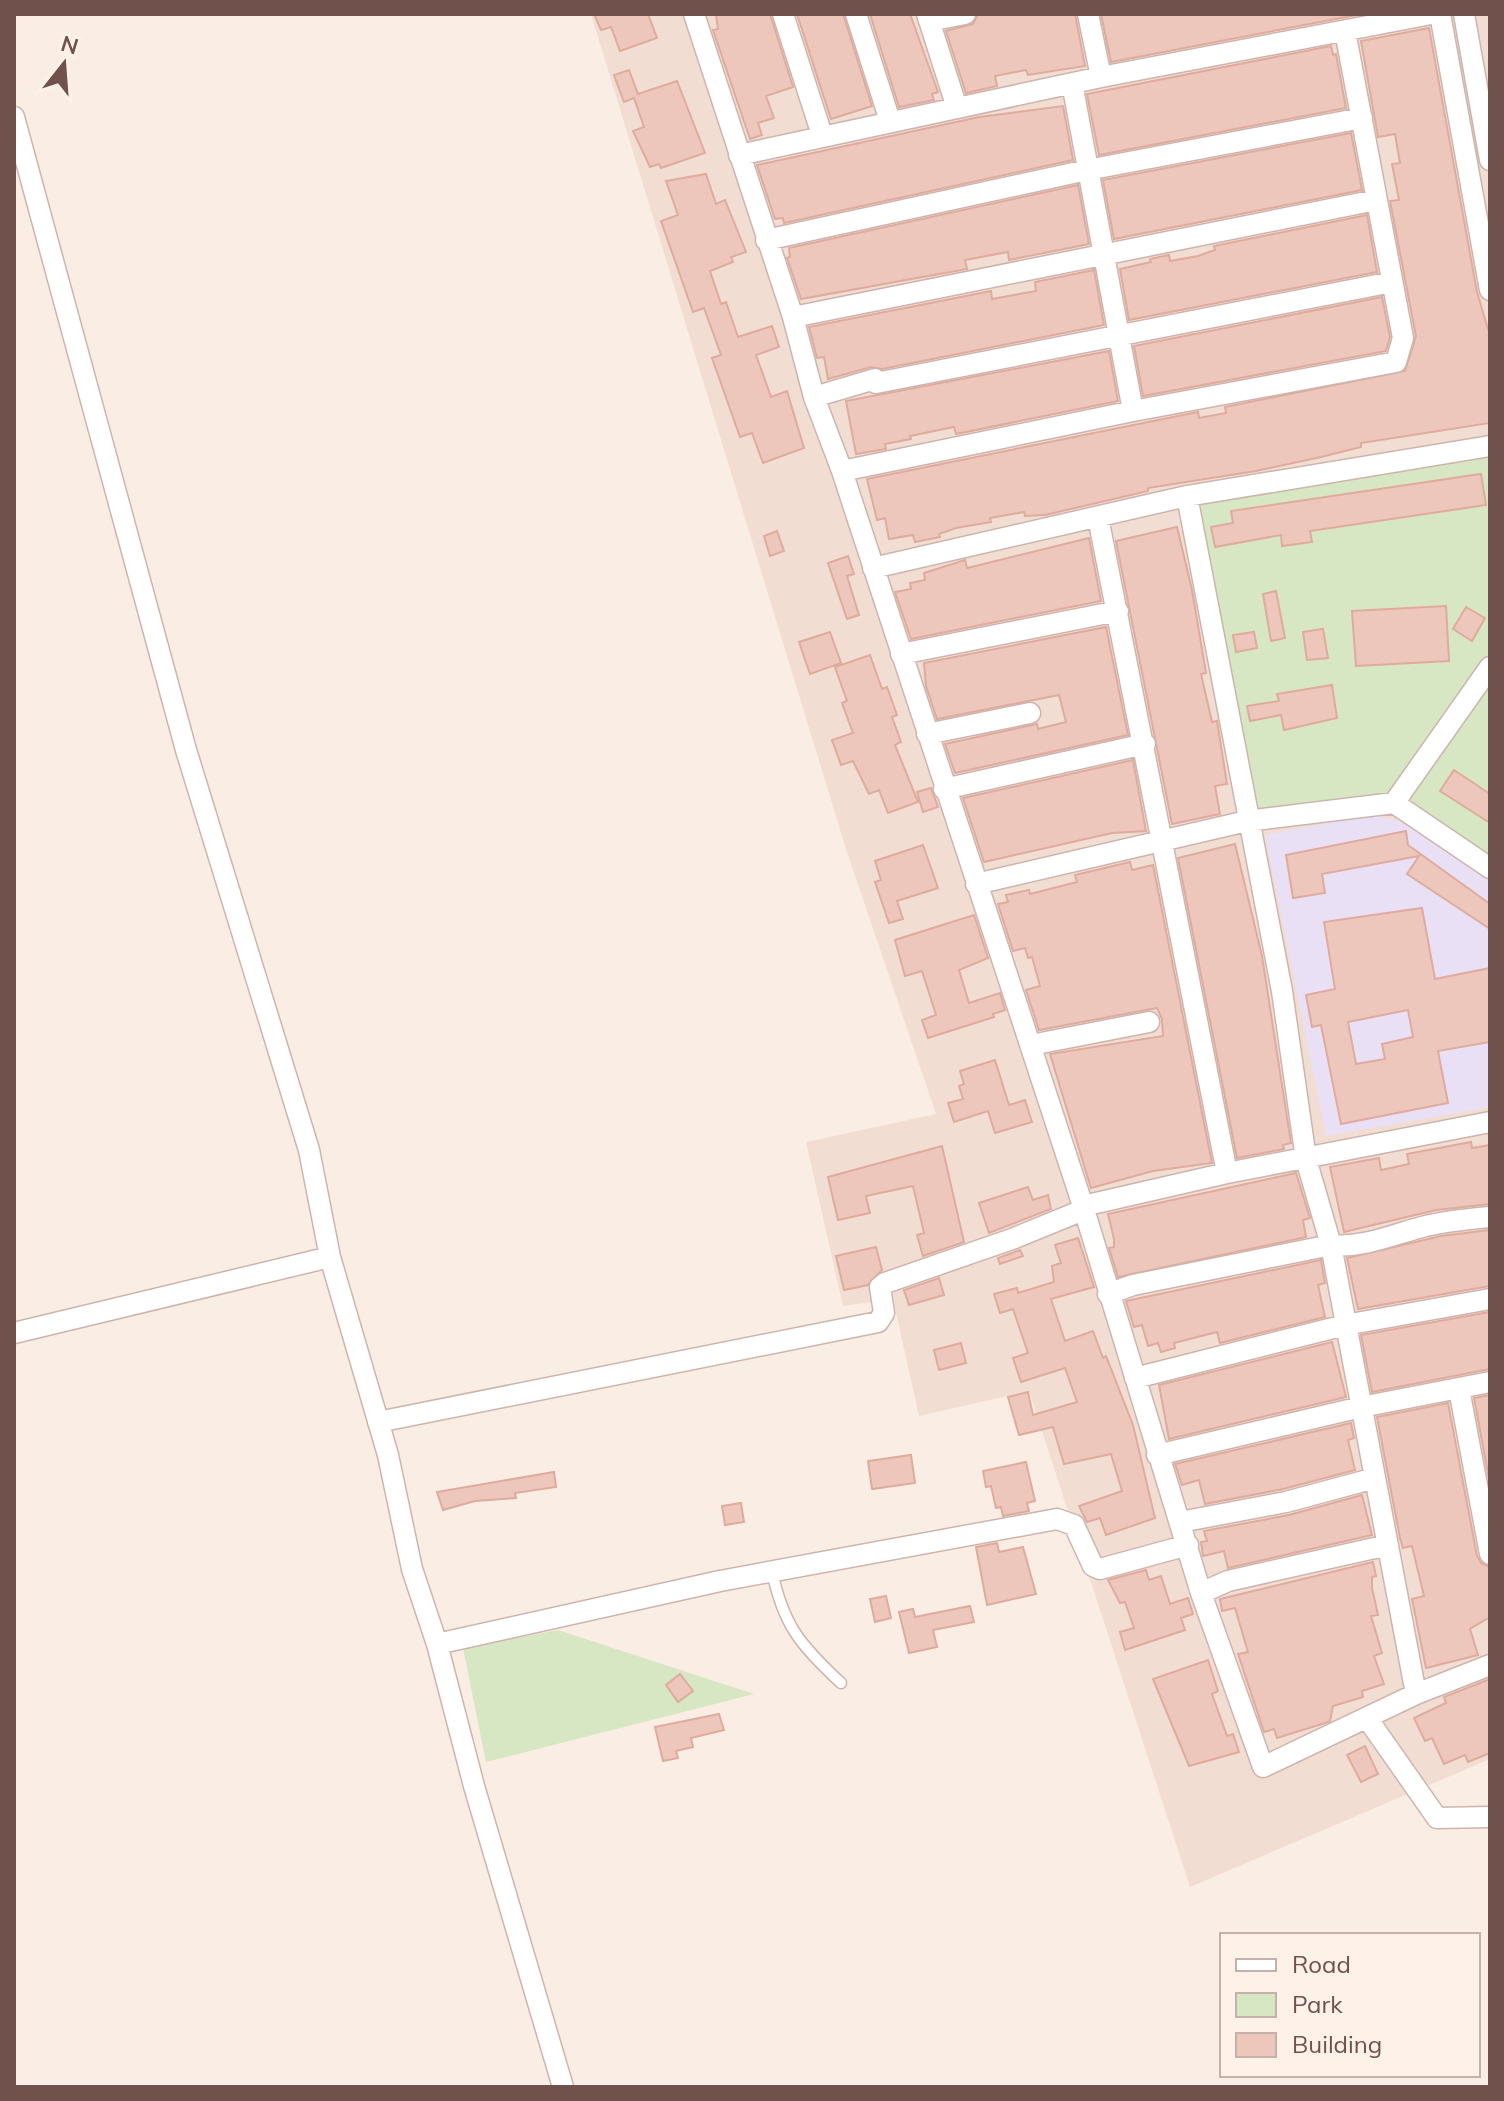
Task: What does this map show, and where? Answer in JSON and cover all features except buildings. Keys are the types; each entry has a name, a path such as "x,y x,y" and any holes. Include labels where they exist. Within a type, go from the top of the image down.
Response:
{"street":[{"path":"694,14 793,317 814,397 842,471 944,789 1031,1045 1201,1593 1263,1767 1416,1694 1490,1665"},
{"path":"783,14 822,135"},
{"path":"856,14 890,121"},
{"path":"957,108 928,18 965,14"},
{"path":"1088,14 1101,77"},
{"path":"739,155 1101,77 1431,14"},
{"path":"1440,14 1490,290"},
{"path":"1464,14 1484,91 1490,160"},
{"path":"842,471 1133,411 1392,365 1399,359 1404,343 1345,31"},
{"path":"1072,83 1133,411"},
{"path":"14,117 186,750 309,1150 330,1257 378,1422 412,1569 437,1644 474,1786 563,2087"},
{"path":"766,240 1087,170 1362,118"},
{"path":"793,317 1376,200"},
{"path":"814,397 875,379 876,383 1392,282"},
{"path":"873,568 1187,496 1490,446"},
{"path":"1187,496 1282,991 1306,1159 1331,1245 1416,1694"},
{"path":"1098,517 1227,1173"},
{"path":"901,654 1118,611"},
{"path":"1394,803 1490,667"},
{"path":"927,734 1030,713"},
{"path":"944,789 1145,744"},
{"path":"976,884 1247,821 1394,803 1490,868"},
{"path":"1031,1045 1149,1022"},
{"path":"378,1422 878,1322 884,1313 879,1292 885,1283 1083,1208 1227,1173 1490,1122"},
{"path":"1108,1294 1133,1285 1331,1245 1347,1246 1420,1227 1490,1217"},
{"path":"14,1333 330,1257"},
{"path":"1135,1378 1345,1325 1490,1299"},
{"path":"1157,1455 1361,1407 1490,1382"},
{"path":"1459,1389 1484,1488 1490,1554"},
{"path":"1180,1522 1286,1502 1375,1478"},
{"path":"437,1644 772,1571 1057,1519 1074,1525 1093,1566 1100,1569 1188,1545"},
{"path":"1201,1593 1228,1581 1388,1545"},
{"path":"1367,1718 1437,1818 1490,1817"}],"lane":[{"path":"772,1571 778,1599 794,1636 841,1683"}],"shaded area":[{"path":"591,14 1490,14 1490,1759 1190,1887 1029,1391 919,1416 893,1299 843,1306 806,1142 936,1114 846,849"},
{"path":"1371,815 1400,821 1490,882 1490,1107 1326,1136 1265,835"}],"green space":[{"path":"1490,446 1490,868 1394,803 1247,821 1187,496"},
{"path":"558,1630 754,1694 486,1762 463,1648"}]}
